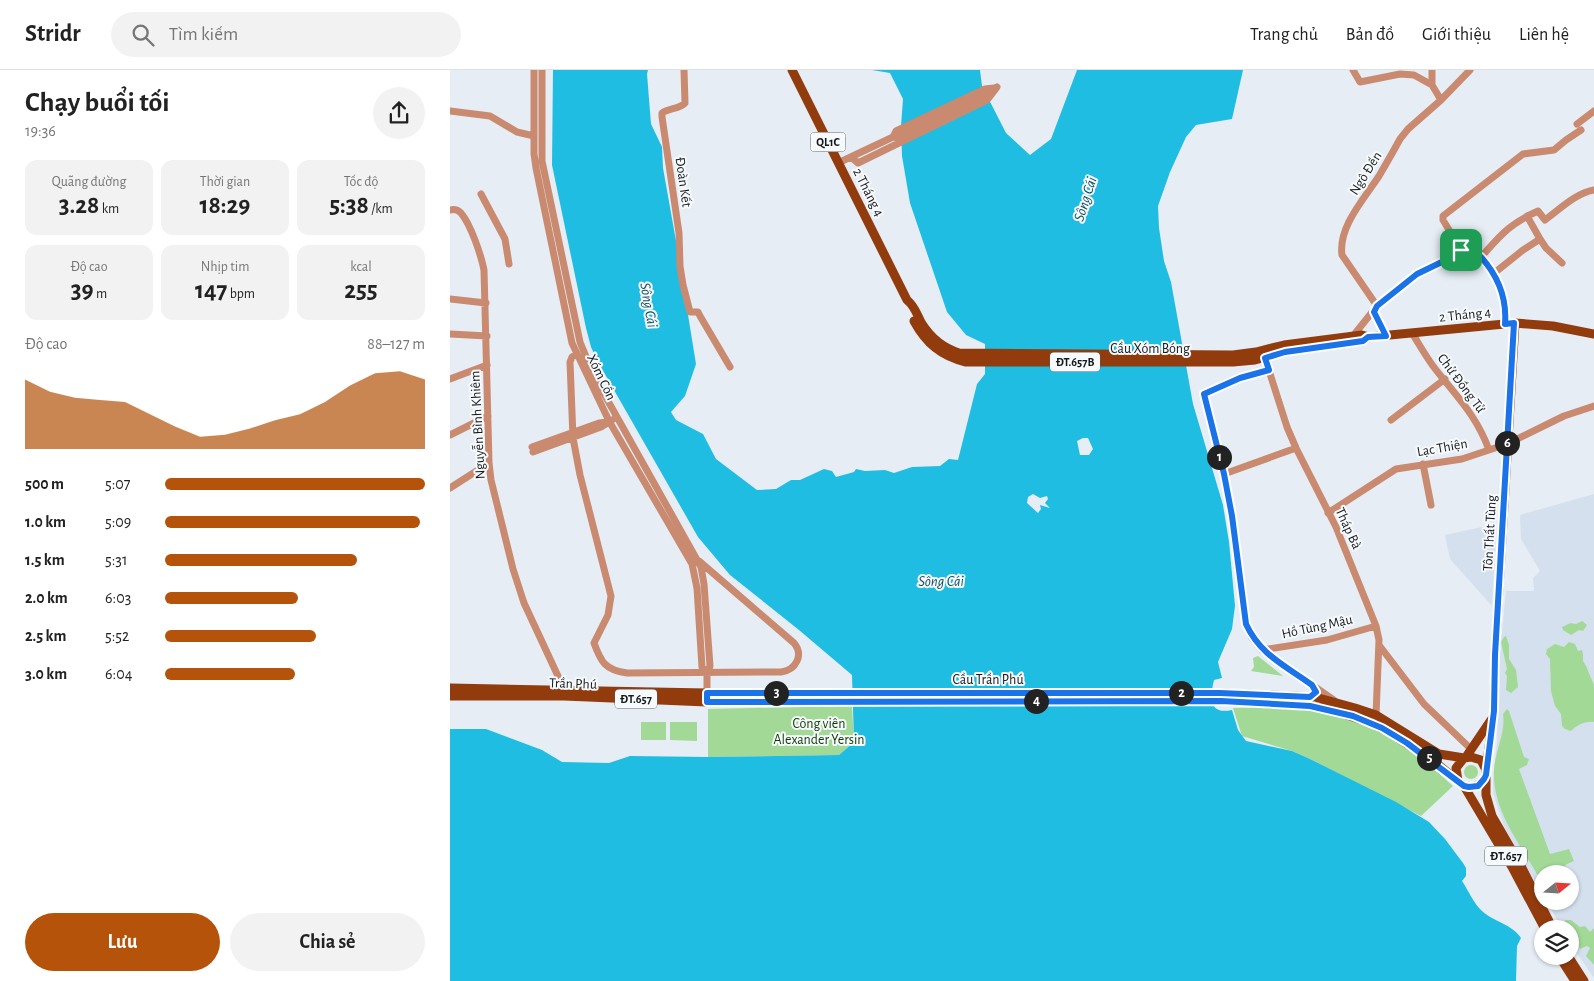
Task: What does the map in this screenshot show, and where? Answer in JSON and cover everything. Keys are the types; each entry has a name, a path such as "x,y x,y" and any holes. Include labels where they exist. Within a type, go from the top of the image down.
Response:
{"main road":[{"name":"2 Tháng 4","path":"792,70 907,300 912,304 927,336"},
{"name":"2 Tháng 4","path":"1233,358 1284,345 1353,336 1386,336 1510,323 1539,324 1594,334"},
{"name":"Tôn Thất Tùng","path":"1486,772 1494,711 1495,655 1512,356 1510,323"},
{"name":"Cầu Xóm Bóng","path":"927,336 948,349 965,355 1233,358"},
{"name":"2 Tháng 4","path":"1233,358 1265,358 1285,352 1363,341 1368,337"},
{"name":"Trần Phú","path":"450,688 486,692 707,697 846,697"},
{"name":"Trần Phú","path":"450,696 486,692"},
{"name":"Cầu Trần Phú","path":"846,697 1221,697"},
{"name":"ĐT.657","path":"1221,697 1310,697 1336,702 1376,715 1439,754 1467,755 1481,760 1486,772 1486,795 1492,816 1521,866 1548,920"},
{"name":"ĐT.657","path":"1221,697 1332,710 1382,728 1422,754 1461,783 1490,827 1540,920"},
{"name":"Tôn Thất Tùng","path":"1467,755 1488,726 1494,711"},
{"path":"1422,754 1457,786 1480,816 1499,846"},
{"path":"1467,755 1455,772 1461,783 1469,787 1478,786 1484,779 1486,772"},
{"path":"1565,965 1575,981"},
{"path":"1574,965 1584,981"}],"street":[{"name":"Xóm Cồn","path":"534,70 534,136 580,342 613,420"},
{"name":"Xóm Cồn","path":"542,70 538,154 572,343 613,420 702,573 710,666 707,673 707,697"},
{"name":"Đoàn Kết","path":"684,70 685,102 683,105 662,113 680,233 680,266 690,312 698,312 730,367"},
{"path":"1353,70 1360,82 1400,74 1414,75 1432,85 1441,100"},
{"path":"1432,70 1432,85"},
{"name":"Ngô Đến","path":"1386,336 1376,309 1344,261 1341,249 1342,239 1352,217 1400,139 1408,129 1441,100 1470,70"},
{"path":"838,163 893,137 896,131 997,87 987,100 858,163 851,157"},
{"path":"450,111 490,116 517,132 534,136"},
{"path":"1594,111 1554,150 1523,154 1443,216 1443,220 1468,260 1473,262 1481,257 1508,227 1538,211 1545,220 1580,195 1594,190"},
{"path":"481,194 504,240 509,264"},
{"name":"Nguyễn Bình Khiêm","path":"450,210 459,212 475,241 484,270 491,480 524,603 564,693"},
{"path":"1527,216 1546,248 1562,263"},
{"path":"1494,274 1522,250 1540,239"},
{"path":"1353,336 1376,309 1417,274 1448,259 1461,250"},
{"path":"1481,257 1494,274 1506,304 1510,323"},
{"path":"450,299 486,302"},
{"name":"Chử Đồng Tử","path":"1412,333 1434,366 1468,408 1482,432 1489,450"},
{"path":"450,334 487,336"},
{"path":"577,354 572,357 570,362 573,435 580,475 610,588 611,602 608,615 594,643 599,657 604,664 614,671 627,673 786,672 795,666 798,662 799,652 794,643 695,562"},
{"name":"Tháp Bà","path":"1265,358 1287,427 1336,527 1376,626 1379,645 1376,715"},
{"path":"450,379 487,365"},
{"path":"1269,370 1240,378 1204,394 1224,474 1232,516 1246,624 1252,638 1262,650 1336,702"},
{"path":"1391,420 1445,379"},
{"name":"Lạc Thiện","path":"1328,513 1396,469 1453,461 1489,450 1507,444 1564,416 1594,406"},
{"path":"450,435 488,416"},
{"path":"532,450 599,423 613,420"},
{"path":"1224,474 1296,448"},
{"path":"450,488 489,463"},
{"path":"1423,464 1431,505"},
{"name":"Hồ Tùng Mậu","path":"1262,650 1326,640 1376,626"},
{"path":"1379,645 1424,704 1467,755"},
{"path":"1310,697 1316,692 1312,685"}],"shaded area":[{"path":"1594,494 1594,978 1579,956 1579,920 1557,920 1552,910 1579,910 1579,865 1534,865 1534,880 1504,826 1493,793 1497,743 1500,652 1506,591 1534,591 1533,578 1540,571 1521,539 1520,515"},
{"path":"1482,527 1487,534 1496,535 1492,606 1450,559 1445,535"}],"green space":[{"path":"1582,621 1587,625 1583,631 1579,630 1571,635 1563,630 1562,627"},
{"path":"1506,636 1509,645 1509,659 1516,670 1518,687 1511,693 1506,690 1507,676 1505,673 1507,669 1501,642"},
{"path":"1569,642 1575,644 1578,651 1582,650 1583,661 1594,685 1594,722 1581,724 1571,731 1562,726 1561,714 1555,706 1551,691 1550,659 1546,654 1547,649 1555,644 1564,647"},
{"path":"1258,656 1283,676 1251,671 1254,667 1253,658"},
{"name":"Công viên Alexander Yersin","path":"852,706 854,742 839,755 708,757 708,709"},
{"path":"1289,707 1359,721 1380,730 1413,752 1453,786 1421,816 1310,759 1292,751 1242,736 1233,708"},
{"path":"1507,709 1509,711 1524,757 1529,759 1527,765 1519,769 1550,854 1569,849 1574,861 1565,865 1534,865 1534,870 1503,815 1495,785 1494,770 1503,728 1503,714"},
{"path":"641,722 666,722 666,740 641,740"},
{"path":"670,722 697,722 697,741 670,740"},
{"path":"1468,765 1474,765 1478,772 1474,779 1468,779 1464,775 1464,769"},
{"path":"1579,926 1585,926 1590,932 1594,928 1594,965 1586,956 1590,948 1587,946 1580,949"}],"water":[{"name":"Sông Cái","path":"553,70 648,70 651,124 662,147 663,168 696,364 685,396 671,412 676,420 703,434 716,459 757,490 776,489 791,480 800,480 824,469 832,471 836,477 854,472 856,469 865,471 885,470 894,473 912,467 940,466 949,459 958,460 977,384 985,374 985,344 966,335 947,312 910,203 902,156 901,126 903,99 890,73 872,70 980,70 982,86 1006,133 1030,155 1051,139 1077,70 1243,70 1232,119 1196,125 1186,137 1170,172 1158,206 1164,261 1171,282 1193,404 1223,505 1229,542 1235,606 1232,629 1218,662 1222,678 1214,680 1212,703 1218,710 1232,710 1238,730 1246,741 1292,751 1396,802 1429,822 1445,839 1466,868 1466,876 1462,881 1476,905 1487,915 1513,929 1521,938 1517,946 1516,981 450,981 450,729 486,729 542,750 562,762 609,763 630,756 839,755 854,742 852,675 730,575 698,537 598,362 591,347 586,328 552,165","holes":["1088,438 1093,449 1089,455 1080,455 1077,441","1033,494 1040,498 1047,496 1048,499 1045,503 1050,508 1040,505 1041,509 1038,513 1027,503 1028,497"]}],"route":[{"path":"1461,250 1468,260 1473,262 1481,257 1491,269 1506,304 1505,324 1514,323 1495,655 1494,711 1486,775 1478,786 1469,787 1462,784 1407,743 1373,723 1332,710 1310,706 1221,701 846,700 707,702 707,693 1220,693 1310,697 1316,692 1312,685 1262,650 1252,638 1246,624 1232,516 1224,474 1212,434 1204,394 1240,378 1269,370 1265,358 1285,352 1363,341 1368,337 1386,336 1374,312 1377,306 1417,274 1441,264 1461,250"}]}
